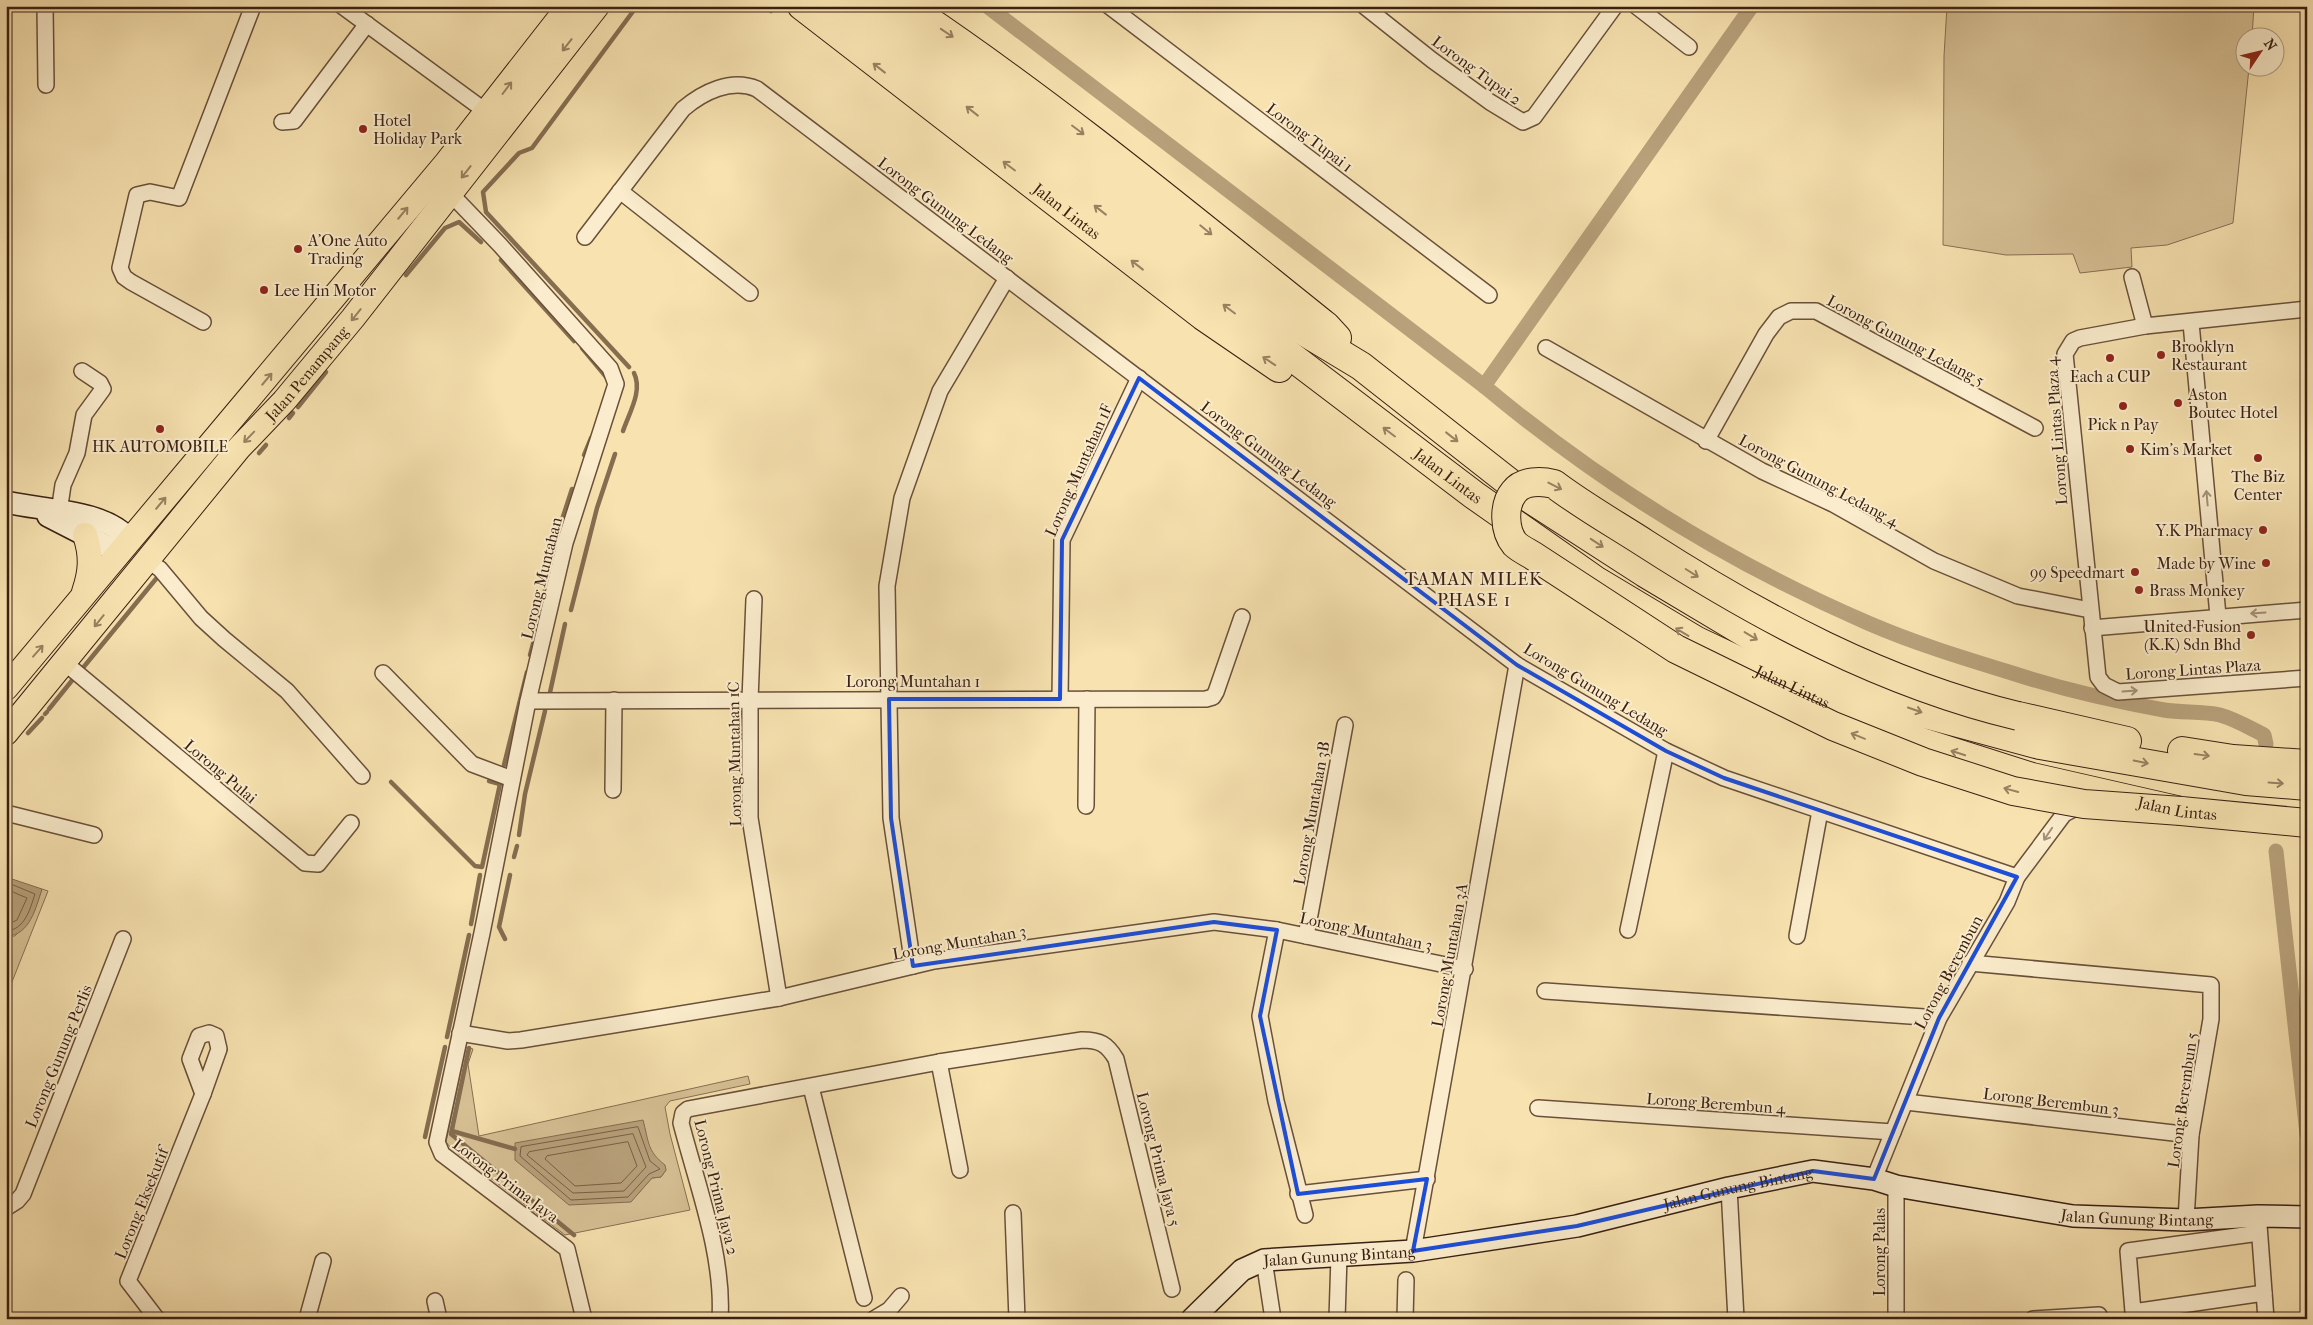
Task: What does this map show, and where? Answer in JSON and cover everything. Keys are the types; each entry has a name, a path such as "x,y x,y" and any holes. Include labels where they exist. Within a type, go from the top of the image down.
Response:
{"highway":[{"name":"Jalan Lintas","path":"802,6 1203,316 1284,372 1305,383 1344,398"},
{"name":"Jalan Lintas","path":"838,6 1344,398 1566,561 1697,641 1834,706 1922,742 2032,777 2181,811 2244,819 2297,822"},
{"name":"Jalan Lintas","path":"880,6 1164,228 1298,328 1361,366 1529,498 1645,573 1789,659 1914,711 2040,745 2246,781 2307,786"},
{"name":"Jalan Lintas","path":"907,6 970,48 1180,209 1326,326 1361,366"},
{"path":"2181,811 2084,804 2013,791 1923,762 1833,726 1676,649 1515,543 1506,522 1508,504 1514,490 1529,483 1540,481 1554,484 1697,576 1806,638 1978,707 2026,719 2198,754 2307,764"},
{"path":"2026,719 2100,754"}],"main road":[{"name":"Jalan Penampang","path":"6,688 82,599 132,552 488,113 569,6"},
{"name":"Jalan Penampang","path":"132,552 176,528 239,448 284,401 353,318 597,6"},
{"path":"82,599 91,567 90,549 85,535"},
{"path":"6,734 130,583 132,552"}],"street":[{"path":"45,6 46,85"},
{"path":"204,322 131,282 124,277 120,268 137,195 150,192 179,198 253,6"},
{"path":"342,6 488,113"},
{"name":"Lorong Tupai 1","path":"1109,6 1490,295"},
{"name":"Lorong Tupai 2","path":"1364,6 1432,60 1490,102 1523,122 1534,117 1615,6"},
{"path":"1636,6 1689,47"},
{"path":"282,122 290,124 294,121 367,24"},
{"name":"Lorong Gunung Ledang","path":"585,237 690,103 710,91 745,84 757,89 1517,665 1666,751 1724,778 2017,877"},
{"path":"620,191 750,293"},
{"name":"Lorong Muntahan","path":"450,193 500,244 610,368 616,384 566,543 528,701 460,1033"},
{"path":"2132,277 2146,326"},
{"path":"914,966 891,818 888,586 902,498 940,391 1007,278"},
{"name":"Lorong Lintas Plaza 4","path":"2097,666 2065,354 2073,341 2080,338 2126,332 2146,326 2192,323 2307,309"},
{"name":"Lorong Gunung Ledang 5","path":"1706,441 1766,334 1779,317 1791,312 1816,311 2035,428"},
{"path":"2192,323 2218,616"},
{"name":"Lorong Gunung Ledang 4","path":"1546,348 1762,472 1833,504 1934,561 2018,596 2090,610"},
{"path":"59,512 63,485 77,453 84,415 103,389 100,383 82,371"},
{"name":"Lorong Muntahan 1F","path":"1060,699 1062,540 1139,378"},
{"path":"6,502 78,514 100,520 118,530 132,552"},
{"path":"34,508 85,535 132,552 160,569 201,618 286,691 362,776"},
{"name":"Lorong Muntahan 1C","path":"754,599 750,700 750,818 779,998"},
{"path":"2092,628 2307,610"},
{"name":"Lorong Muntahan 1","path":"528,701 1206,699 1213,697 1242,618"},
{"name":"Lorong Pulai","path":"65,663 305,863 318,864 351,824"},
{"name":"Lorong Muntahan 3A","path":"1414,1251 1517,665"},
{"name":"Lorong Lintas Plaza","path":"2097,666 2098,677 2104,685 2118,692 2307,678"},
{"path":"383,673 472,764 512,779"},
{"path":"1086,806 1087,699"},
{"path":"613,790 614,700"},
{"name":"Lorong Muntahan 3B","path":"1306,936 1345,725"},
{"path":"1628,930 1666,751"},
{"name":"Lorong Berembun","path":"1874,1179 1939,1018 2007,902 2017,877 2064,814 2084,804"},
{"path":"1796,936 1820,811"},
{"path":"6,813 94,835"},
{"name":"Lorong Muntahan 3","path":"460,1033 508,1041 521,1040 779,998 934,961 1214,922 1277,930 1465,969"},
{"path":"1277,930 1260,1016 1276,1102 1298,1194 1305,1215"},
{"name":"Lorong Gunung Perlis","path":"6,1208 17,1201 23,1194 124,939"},
{"name":"Lorong Berembun 5","path":"1970,963 2211,985 2211,1019 2192,1135 2186,1220"},
{"path":"1545,991 1939,1018"},
{"name":"Lorong Prima Jaya","path":"460,1033 438,1132 438,1149 442,1154 560,1242 566,1250 584,1319"},
{"name":"Lorong Prima Jaya 5","path":"938,1062 1082,1040 1102,1042 1109,1047 1120,1075 1172,1289"},
{"path":"864,1298 811,1087 938,1062 960,1170"},
{"name":"Lorong Prima Jaya 2","path":"720,1319 722,1295 718,1264 681,1123 681,1116 688,1109 811,1087"},
{"name":"Lorong Eksekutif","path":"156,1319 128,1281 203,1094"},
{"name":"Lorong Berembun 3","path":"1906,1102 2192,1135"},
{"name":"Lorong Berembun 4","path":"1538,1108 1893,1132"},
{"name":"Jalan Gunung Bintang","path":"1192,1319 1242,1270 1264,1260 1414,1251 1577,1226 1729,1188 1813,1171 1874,1179 1896,1186 2073,1216 2258,1224 2307,1217"},
{"path":"1298,1194 1427,1179"},
{"name":"Lorong Palas","path":"1896,1186 1896,1319"},
{"path":"1729,1188 1736,1319"},
{"path":"1013,1213 1017,1319"},
{"path":"2264,1294 2133,1312 2128,1251 2258,1224 2264,1294 2266,1319"},
{"path":"1337,1319 1339,1256"},
{"path":"1264,1260 1273,1319"},
{"path":"307,1319 323,1261"},
{"path":"1405,1319 1406,1280"},
{"path":"874,1319 889,1310 901,1296"},
{"path":"435,1302 439,1319"},
{"path":"2042,1318 2099,1315"}],"highlighted area":[{"path":"1139,378 1517,665 1666,751 1724,778 2017,877 1939,1018 1874,1179 1813,1171 1577,1226 1413,1251 1427,1179 1298,1194 1260,1016 1277,930 1214,922 913,966 891,818 889,699 1060,699 1062,540"}],"shaded area":[{"path":"1947,6 2254,6 2253,28 2236,28 2236,78 2248,78 2233,223 2167,245 2131,248 2132,267 2080,273 2073,254 2006,255 1943,245 1944,56"},
{"path":"42,889 48,891 6,997 6,936 15,936 33,914"},
{"path":"466,1047 473,1049 468,1064 479,1136 748,1076 750,1084 670,1101 665,1107 670,1134 690,1210 565,1235 451,1148 446,1142","holes":["643,1121 652,1154 666,1170 661,1177 652,1178 630,1202"]}],"water":[{"path":"6,877 42,889 31,919 26,926 14,935 6,936"},
{"path":"643,1120 652,1150 665,1165 666,1170 661,1177 652,1178 631,1202 569,1205 515,1160 515,1143"}],"waterway":[{"path":"629,367 486,212 483,192 519,153 532,148 637,6"},
{"path":"764,6 771,11"},
{"path":"987,6 1573,455 1667,518 1716,547 1816,600 1921,644 2031,679 2087,694 2164,710 2220,715 2237,721 2264,735 2266,744"},
{"path":"1484,386 1752,6"},
{"path":"406,275 445,228 459,222 481,242"},
{"path":"501,260 574,341"},
{"path":"582,348 607,378"},
{"path":"298,407 326,372"},
{"path":"623,431 636,395 637,387 634,373"},
{"path":"289,418 293,413"},
{"path":"584,455 591,438"},
{"path":"259,453 266,445"},
{"path":"571,610 597,508 615,454"},
{"path":"557,535 572,489"},
{"path":"537,628 554,548"},
{"path":"82,669 160,574"},
{"path":"549,697 565,624"},
{"path":"530,655 534,640"},
{"path":"504,765 527,672"},
{"path":"49,709 74,678"},
{"path":"519,835 525,794 545,711"},
{"path":"28,733 42,718"},
{"path":"391,782 475,866 482,867 500,784 489,781"},
{"path":"514,857 517,846"},
{"path":"2276,851 2307,1134"},
{"path":"471,924 480,875"},
{"path":"505,939 499,927 510,875"},
{"path":"447,1037 469,935"},
{"path":"425,1137 445,1047"},
{"path":"469,1048 451,1134 574,1235"},
{"path":"452,1131 515,1149"}],"place":[{"name":"Hotel Holiday Park","path":"363,129"},
{"name":"A'One Auto Trading","path":"298,249"},
{"name":"Lee Hin Motor","path":"264,290"},
{"name":"Brooklyn Restaurant","path":"2161,355"},
{"name":"Each a CUP","path":"2110,358"},
{"name":"Aston Boutec Hotel","path":"2178,403"},
{"name":"Pick n Pay","path":"2123,406"},
{"name":"HK AUTOMOBILE","path":"160,429"},
{"name":"Kim's Market","path":"2130,449"},
{"name":"The Biz Center","path":"2258,458"},
{"name":"Y.K Pharmacy","path":"2263,530"},
{"name":"Made by Wine","path":"2266,563"},
{"name":"99 Speedmart","path":"2135,572"},
{"name":"Brass Monkey","path":"2139,590"},
{"name":"United Fusion (K.K) Sdn Bhd","path":"2251,635"}],"district":[{"name":"TAMAN MILEK PHASE 1","path":"1474,589"}]}
